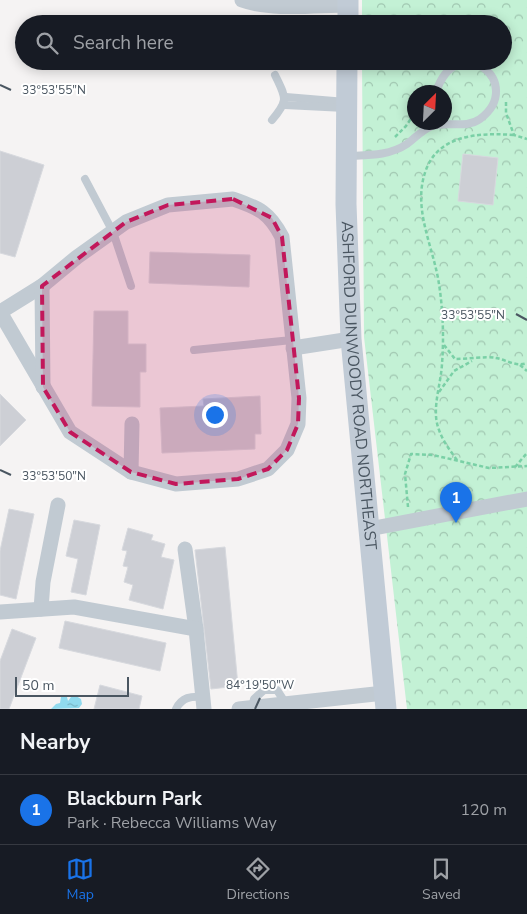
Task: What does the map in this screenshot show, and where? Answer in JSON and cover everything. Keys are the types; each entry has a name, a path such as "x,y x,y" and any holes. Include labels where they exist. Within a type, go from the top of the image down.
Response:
{"main road":[{"name":"ASHFORD DUNWOODY ROAD NORTHEAST","path":"347,70 347,257 351,339 385,701"}],"street":[{"path":"242,0 252,4 348,10"},
{"path":"233,199 252,205 272,218 282,237 299,398 298,424 287,450 268,470 238,479 176,484 131,472 70,432 0,312 42,286 76,257 113,232 126,222 168,204 233,199"},
{"path":"42,286 43,387"},
{"path":"293,344 351,339"},
{"path":"131,472 132,424"},
{"path":"369,529 527,500"},
{"path":"41,609 42,582 58,505"},
{"path":"185,549 204,703"},
{"path":"0,612 74,607 196,629"},
{"path":"245,708 286,704 385,701"}],"lane":[{"path":"440,85 451,70"},
{"path":"452,125 479,120 495,106 499,84 490,70"},
{"path":"275,75 285,101"},
{"path":"285,101 346,105"},
{"path":"272,120 285,101"},
{"path":"346,156 381,154 401,148 424,130"},
{"path":"85,179 113,232 131,286"},
{"path":"194,350 293,344"},
{"path":"176,709 181,701 191,696 204,703"}],"path":[{"path":"506,96 506,114 514,135"},
{"path":"388,143 407,124"},
{"path":"457,460 445,445 436,417 443,343 439,286 420,209 421,183 430,162 444,146 487,133 514,135 527,139"},
{"path":"443,343 455,359 474,360 494,357 520,365 527,371"},
{"path":"438,392 454,371 474,360"},
{"path":"520,365 527,363"},
{"path":"515,467 527,453"},
{"path":"410,522 405,474 411,454 457,460 489,468 527,466"}],"highlighted area":[{"path":"233,199 272,218 282,237 299,398 298,424 287,450 268,469 238,479 176,484 131,472 70,432 43,387 42,286 126,222 168,205"}],"green space":[{"path":"362,0 527,0 527,709 407,709 364,337 362,70 512,70 512,15 362,15"}],"water":[{"path":"76,696 81,699 82,704 79,708 51,709 60,703 61,697 67,697 68,701 71,697"}],"building":[{"path":"0,151 44,165 15,257 0,253"},
{"path":"463,154 498,158 493,205 458,201"},
{"path":"150,252 250,255 249,287 149,283"},
{"path":"94,311 128,311 128,344 146,344 146,372 140,372 140,407 92,406"},
{"path":"0,394 26,420 0,446"},
{"path":"260,396 261,434 255,434 255,449 162,453 160,408 204,406 203,399"},
{"path":"9,509 34,514 16,599 0,595 0,551"},
{"path":"74,520 100,525 86,595 71,592 78,559 66,556"},
{"path":"128,528 153,535 151,540 165,544 161,557 174,560 163,609 129,600 133,585 124,582 128,567 123,566 127,551 122,550"},
{"path":"225,547 238,686 211,689 195,550"},
{"path":"65,621 166,643 160,671 59,648"},
{"path":"12,629 36,638 9,709 0,709 0,661"},
{"path":"100,685 142,696 139,709 94,709"}],"place":[{"name":"Blackburn Park","path":"456,523"}]}
